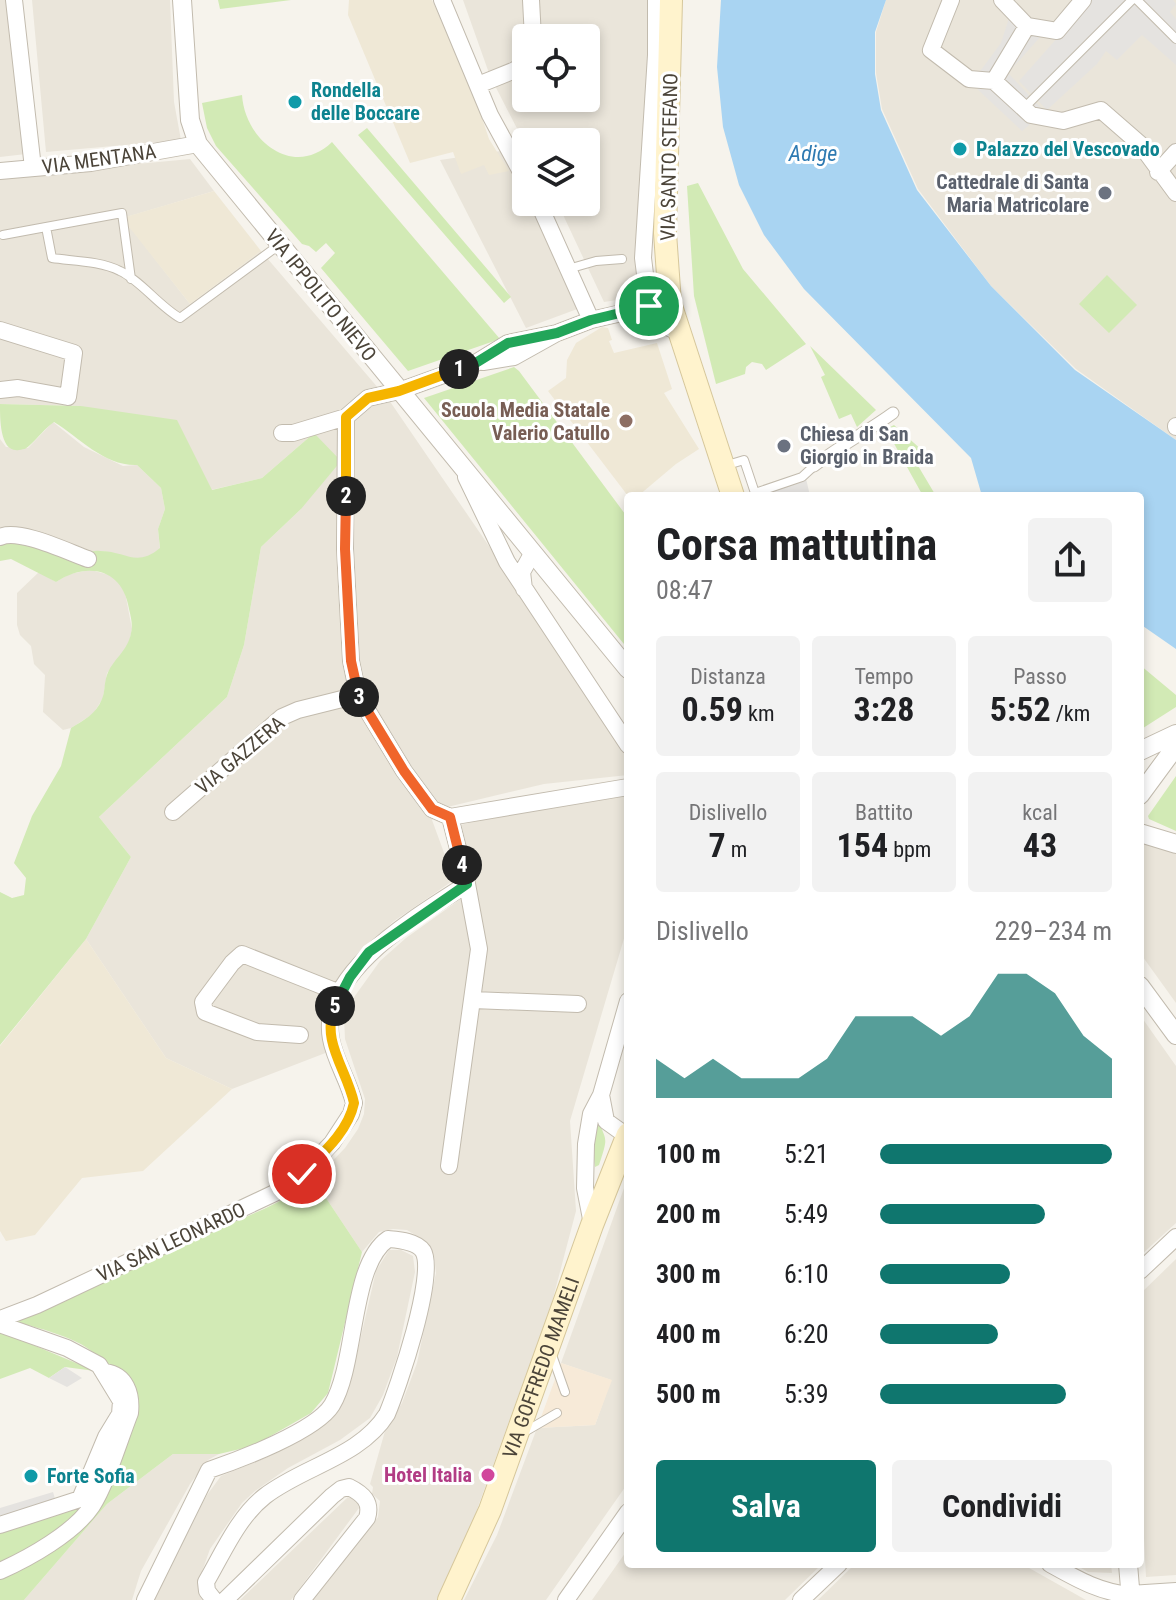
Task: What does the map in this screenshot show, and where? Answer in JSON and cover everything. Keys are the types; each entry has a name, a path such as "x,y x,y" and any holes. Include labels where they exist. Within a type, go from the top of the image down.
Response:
{"main road":[{"name":"VIA SANTO STEFANO","path":"671,0 665,233 660,304 679,332 732,492"},
{"name":"VIA GOFFREDO MAMELI","path":"449,1600 490,1510 592,1225 624,1145"}],"street":[{"path":"14,0 33,168"},
{"name":"VIA IPPOLITO NIEVO","path":"182,0 190,120 198,144 624,664"},
{"path":"442,0 512,156"},
{"path":"531,0 532,24"},
{"path":"282,433 293,433 346,417 368,398 399,391 474,364 514,357 557,333 591,320 660,304 632,259 655,69 656,0"},
{"path":"951,0 931,50 969,79 994,81 1031,115 1063,121 1101,110 1140,144 1176,193"},
{"path":"1002,0 1027,26 1057,31 1083,0"},
{"path":"994,81 1027,26"},
{"path":"478,85 512,71"},
{"name":"VIA MENTANA","path":"0,171 91,163 198,144"},
{"path":"1158,172 1176,152"},
{"path":"544,216 591,320"},
{"path":"628,310 679,332"},
{"path":"0,330 74,353 68,397 18,388 0,390"},
{"path":"814,466 893,413"},
{"path":"346,417 345,549 351,661 358,695 425,800 432,809 450,817 624,788"},
{"path":"460,464 484,518 524,591 624,739"},
{"path":"0,537 7,534 28,537 88,559"},
{"path":"524,591 522,572 532,554"},
{"name":"VIA GAZZERA","path":"173,812 282,717 358,695"},
{"path":"1144,750 1176,734"},
{"path":"1144,789 1176,746"},
{"path":"1144,755 1153,761 1152,778"},
{"path":"449,1166 479,949 450,817"},
{"path":"1144,834 1176,844"},
{"name":"VIA SAN LEONARDO","path":"0,1320 243,1209 281,1190 302,1174 332,1143 351,1114 354,1103 330,1038 330,1016 340,993 369,952 467,884"},
{"path":"300,1035 257,1032 205,1012 203,1002 242,954 340,993"},
{"path":"1144,991 1176,1035"},
{"path":"473,1000 578,1004"},
{"path":"592,1225 585,1188 586,1144 591,1114 601,1095 624,1015"},
{"path":"601,1095 606,1121 624,1132"},
{"path":"1144,1267 1176,1237"},
{"path":"145,1600 209,1470 259,1452 320,1418 332,1405 342,1380 373,1256 388,1239 415,1244 422,1250 426,1261 425,1279 414,1333 387,1414 362,1442 267,1495 253,1507 206,1582 207,1591 214,1600"},
{"path":"0,1320 2,1325 67,1348 99,1365 121,1401 120,1414 106,1437 80,1499 0,1525"},
{"path":"0,1571 44,1548 93,1506 130,1413 132,1398 125,1383 116,1375 103,1371"},
{"path":"225,1600 332,1496 349,1487 363,1495 369,1510 367,1518 302,1600"},
{"path":"566,1600 624,1518"},
{"path":"801,1600 835,1568"},
{"path":"1057,1568 1093,1588 1130,1598 1176,1592"},
{"path":"1128,1568 1130,1598"}],"lane":[{"path":"1023,109 1134,0 1176,39"},
{"path":"3,235 122,213 131,279"},
{"path":"46,227 52,258 121,271 180,318 280,245"},
{"path":"568,269 596,261 632,259"},
{"path":"723,467 744,460 755,492"},
{"path":"758,492 802,477 814,466"},
{"path":"549,1347 565,1392"},
{"path":"517,1436 557,1413"}],"shaded area":[{"path":"0,0 11,0 26,154 0,157"},
{"path":"32,0 170,0 174,102 181,140 46,152"},
{"path":"349,0 432,0 474,94 489,139 509,171 489,175 484,165 461,174 453,152 410,163 348,15"},
{"path":"463,0 664,0 651,261 656,294 604,302 564,216 600,216 600,128 517,128 490,76"},
{"path":"886,0 1176,0 1176,440 1076,369 991,286 918,189 882,109 876,73 876,32"},
{"path":"1091,0 1173,0 1176,4 1170,12 1176,19 1176,65 1142,35 1117,60 1106,51 1097,64 1047,110 1019,81"},
{"path":"1010,15 1042,35 1008,73 1045,112 1022,131 973,85 1001,43"},
{"path":"501,151 512,170 512,216 536,216 580,308 526,328 440,160"},
{"path":"190,159 214,191 123,218 190,304 261,251 391,403 624,746 624,775 544,784 439,809 432,820 454,880 394,921 349,967 325,1012 323,1032 328,1052 232,1089 166,1058 86,939 131,857 99,817 227,697 244,645 261,547 301,509 314,433 262,478 211,490 81,406 0,404 0,177"},
{"path":"214,191 261,251 190,304 122,218"},
{"name":"Scuola Media Statale Valerio Catullo","path":"602,327 608,328 614,353 657,343 672,389 664,393 699,449 643,492 625,492 548,391 566,378 567,360 576,343"},
{"path":"53,422 84,447 123,466 137,465 161,488 165,509 158,529 160,549 148,558 136,559 104,551 75,554 44,551 31,544 0,537 0,439 6,447 28,448"},
{"path":"805,474 809,492 762,492"},
{"path":"91,570 113,576 124,587 132,629 128,647 107,673 103,698 93,714 63,730 43,712 45,675 34,664 31,646 20,635 17,593 39,572 56,582 69,574"},
{"path":"624,795 624,939 570,1121 576,1211 551,1306 467,1537 437,1600 311,1600 378,1517 380,1501 372,1494 370,1484 385,1431 402,1403 417,1363 436,1273 434,1256 428,1243 407,1230 379,1232 362,1252 314,1180 345,1148 364,1114 365,1099 345,1039 344,1018 352,1000 380,961 406,938 476,888 472,865 456,826 547,804"},
{"path":"1144,844 1176,853 1176,1003 1144,959"},
{"path":"86,939 166,1058 232,1089 143,1171 82,1178 35,1235 6,1241 0,1231 0,1046"},
{"path":"1144,1021 1176,1066 1176,1223 1144,1252"},
{"path":"624,1188 624,1489 546,1600 464,1600 497,1535 537,1428 595,1425 611,1380 561,1363"},
{"path":"389,1250 401,1250 413,1256 415,1272 397,1357 383,1395 370,1418 340,1440 288,1468 242,1503 210,1549 198,1583 202,1600 153,1600 159,1579 221,1476 270,1456 317,1430 334,1414 350,1384 376,1271"},
{"path":"1176,1259 1176,1575 1146,1577 1144,1538 1144,1290"},
{"path":"561,1363 612,1380 595,1425 537,1428"},
{"path":"65,1367 82,1378 67,1387 49,1378"},
{"path":"173,1454 219,1454 208,1460 190,1484 141,1571 132,1600 24,1600 107,1504"},
{"path":"53,1492 56,1502 0,1520 0,1508"},
{"path":"348,1497 357,1500 359,1508 291,1600 240,1600"},
{"path":"624,1555 624,1568 818,1568 785,1600 592,1600"},
{"path":"851,1568 1029,1568 1086,1600 818,1600"},
{"path":"1081,1568 1111,1568 1112,1573 1088,1572"}],"green space":[{"path":"218,0 291,0 220,9"},
{"path":"242,95 252,127 274,150 288,156 302,157 332,142 500,339 408,371 321,268 335,253 326,243 316,252 302,244 216,146 207,128 202,103"},
{"path":"367,128 511,297 504,303 358,135"},
{"path":"698,183 743,269 806,344 766,370 762,364 752,362 746,367 745,374 716,384 694,296 687,186"},
{"path":"1107,275 1137,305 1109,333 1079,304"},
{"path":"810,346 876,410 857,427 851,414 839,419 821,377 825,375"},
{"path":"514,367 519,371 624,513 624,644 424,398"},
{"path":"0,404 81,406 177,420 212,490 262,478 314,433 341,461 301,509 261,547 244,645 227,697 99,817 131,857 86,939 0,1045 0,892 12,898 24,895 26,878 14,863 32,816 61,766 71,728 89,716 99,704 107,675 127,645 132,627 125,595 112,577 92,571 80,572 56,582 11,559 0,561 0,537 56,553 100,551 144,557 160,548 158,529 165,509 161,488 137,465 103,456 54,422 26,448 13,450 2,434"},
{"path":"894,425 924,452 914,459 934,492 921,492 886,429"},
{"path":"1144,668 1176,695 1176,707 1144,727"},
{"path":"1176,776 1176,831 1148,816"},
{"path":"596,1113 605,1142 599,1165 595,1167 592,1143"},
{"path":"314,1180 362,1252 328,1393 311,1413 253,1446 219,1454 173,1454 107,1504 24,1600 0,1600 0,1528 74,1508 124,1410 107,1370 92,1351 58,1334 10,1320 264,1209"},
{"path":"0,1331 95,1371 65,1367 49,1378 30,1368 0,1379"}],"water":[{"name":"Adige","path":"721,0 886,0 875,32 875,74 881,110 917,190 991,286 1075,370 1176,440 1176,649 1144,627 1144,492 981,492 971,458 804,289 764,235 739,185 723,127 717,67"}],"place":[{"name":"Rondella delle Boccare","path":"295,102"},
{"name":"Palazzo del Vescovado","path":"960,149"},
{"name":"Cattedrale di Santa Maria Matricolare","path":"1105,193"},
{"name":"Scuola Media Statale Valerio Catullo","path":"626,421"},
{"name":"Chiesa di San Giorgio in Braida","path":"784,446"},
{"name":"Hotel Italia","path":"488,1475"},
{"name":"Forte Sofia","path":"31,1476"}],"route":[{"path":"302,1174 332,1143 351,1114 354,1103 330,1038 330,1016 340,993 369,952 467,884 450,817 432,809 404,771 358,695 351,661 345,549 346,417 368,398 399,391 474,364 508,343 557,333 591,320 649,306"}]}
